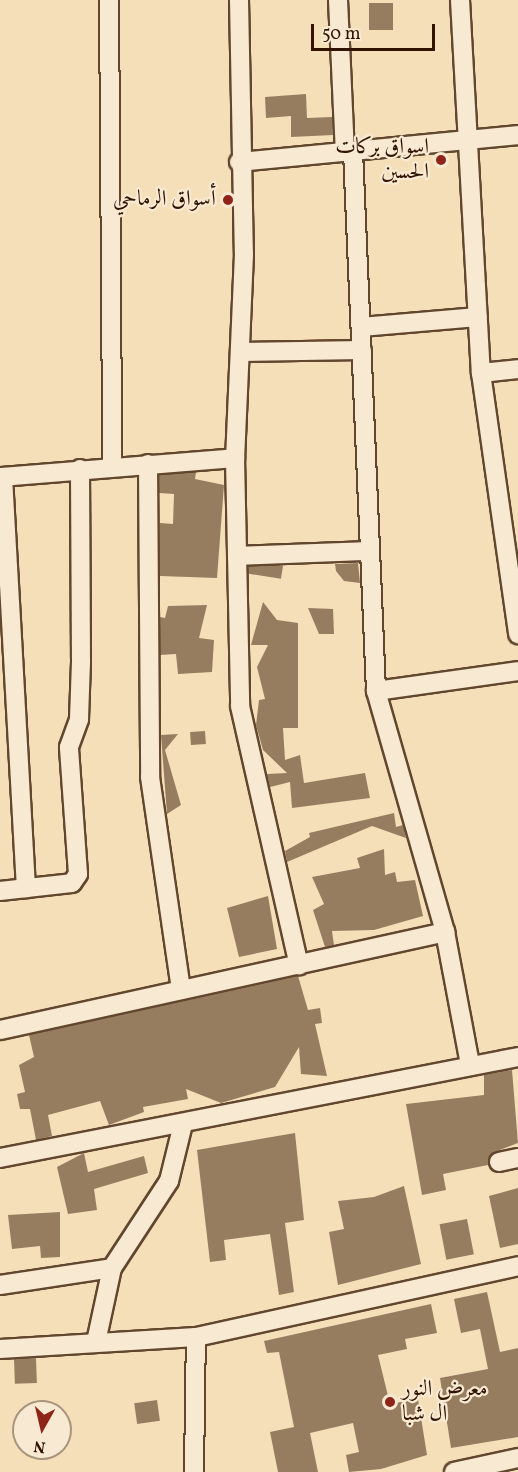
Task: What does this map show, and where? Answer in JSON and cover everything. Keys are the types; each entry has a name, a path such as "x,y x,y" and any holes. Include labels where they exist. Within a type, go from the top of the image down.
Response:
{"street":[{"path":"109,0 112,466"},
{"path":"239,0 238,162 244,254 235,458 240,706 298,964"},
{"path":"338,0 361,327 368,551 376,691 445,932 470,1064"},
{"path":"460,0 465,140 481,373 518,634"},
{"path":"238,162 518,135"},
{"path":"361,327 478,317"},
{"path":"240,352 362,350"},
{"path":"481,373 518,369"},
{"path":"26,888 2,477 112,466 235,458"},
{"path":"148,464 150,777 182,990"},
{"path":"0,891 72,883 80,863 69,747 79,720 80,469"},
{"path":"237,556 368,551"},
{"path":"376,691 518,671"},
{"path":"0,1030 445,932"},
{"path":"0,1158 183,1124 470,1064 518,1057"},
{"path":"96,1342 112,1268 169,1181 183,1124"},
{"path":"499,1162 518,1158"},
{"path":"0,1349 196,1337 518,1266"},
{"path":"0,1285 112,1268"},
{"path":"194,1472 196,1337"},
{"path":"454,1472 518,1458"}],"building":[{"path":"369,3 393,3 393,30 369,30"},
{"path":"306,94 307,118 332,117 333,135 291,137 291,116 266,118 265,97"},
{"path":"196,472 195,479 224,485 217,578 160,576 160,523 173,524 174,494 159,493 159,475"},
{"path":"249,561 283,566 281,579 247,574"},
{"path":"358,563 360,583 344,581 336,571 335,564"},
{"path":"263,602 277,620 298,623 298,728 283,728 285,760 300,755 304,783 365,773 370,798 292,808 290,782 270,787 267,774 287,773 263,750 256,725 259,700 265,699 257,667 268,645 251,645"},
{"path":"207,605 199,638 214,640 212,672 178,674 176,654 160,655 160,617 165,618 168,606"},
{"path":"308,608 333,609 334,634 319,634"},
{"path":"205,731 206,744 191,745 190,732"},
{"path":"178,734 165,750 181,805 167,814 161,735"},
{"path":"394,813 396,827 403,825 406,838 372,826 287,862 285,851 310,837 309,833"},
{"path":"384,849 385,875 395,872 397,882 415,880 423,916 374,930 332,931 334,945 325,947 313,910 324,904 312,877 360,868 357,858"},
{"path":"268,896 277,949 239,957 227,908"},
{"path":"298,976 308,1010 320,1008 322,1023 315,1024 327,1076 301,1074 299,1047 275,1087 221,1103 186,1089 188,1099 143,1107 144,1112 109,1125 100,1101 48,1115 52,1136 36,1140 30,1109 20,1109 17,1094 25,1092 19,1065 34,1057 29,1035"},
{"path":"512,1070 518,1143 492,1153 488,1165 443,1174 446,1190 422,1195 406,1104 484,1095 484,1075"},
{"path":"295,1133 304,1220 285,1223 294,1292 279,1295 270,1234 224,1240 226,1260 210,1262 197,1150"},
{"path":"84,1153 88,1172 144,1156 148,1173 94,1189 97,1210 68,1214 57,1167"},
{"path":"404,1186 421,1264 338,1285 329,1232 344,1229 338,1201 374,1197"},
{"path":"518,1188 518,1244 500,1248 489,1196"},
{"path":"60,1212 60,1257 41,1258 40,1246 12,1249 8,1215"},
{"path":"467,1219 474,1254 446,1260 440,1224"},
{"path":"487,1292 500,1352 518,1348 518,1437 451,1448 440,1378 488,1369 480,1329 461,1333 454,1299"},
{"path":"431,1304 437,1333 405,1339 407,1349 378,1355 390,1404 418,1399 427,1455 381,1469 349,1472 346,1455 359,1452 353,1423 310,1433 318,1472 278,1472 270,1432 294,1427 279,1352 267,1353 264,1341"},
{"path":"36,1358 37,1383 15,1384 14,1359"},
{"path":"157,1400 160,1421 137,1424 134,1403"}],"place":[{"name":"اسواق بركات الحسين","path":"441,160"},
{"name":"أسواق الرماحي","path":"228,200"},
{"name":"معرض النور ال شبا","path":"390,1402"}]}
